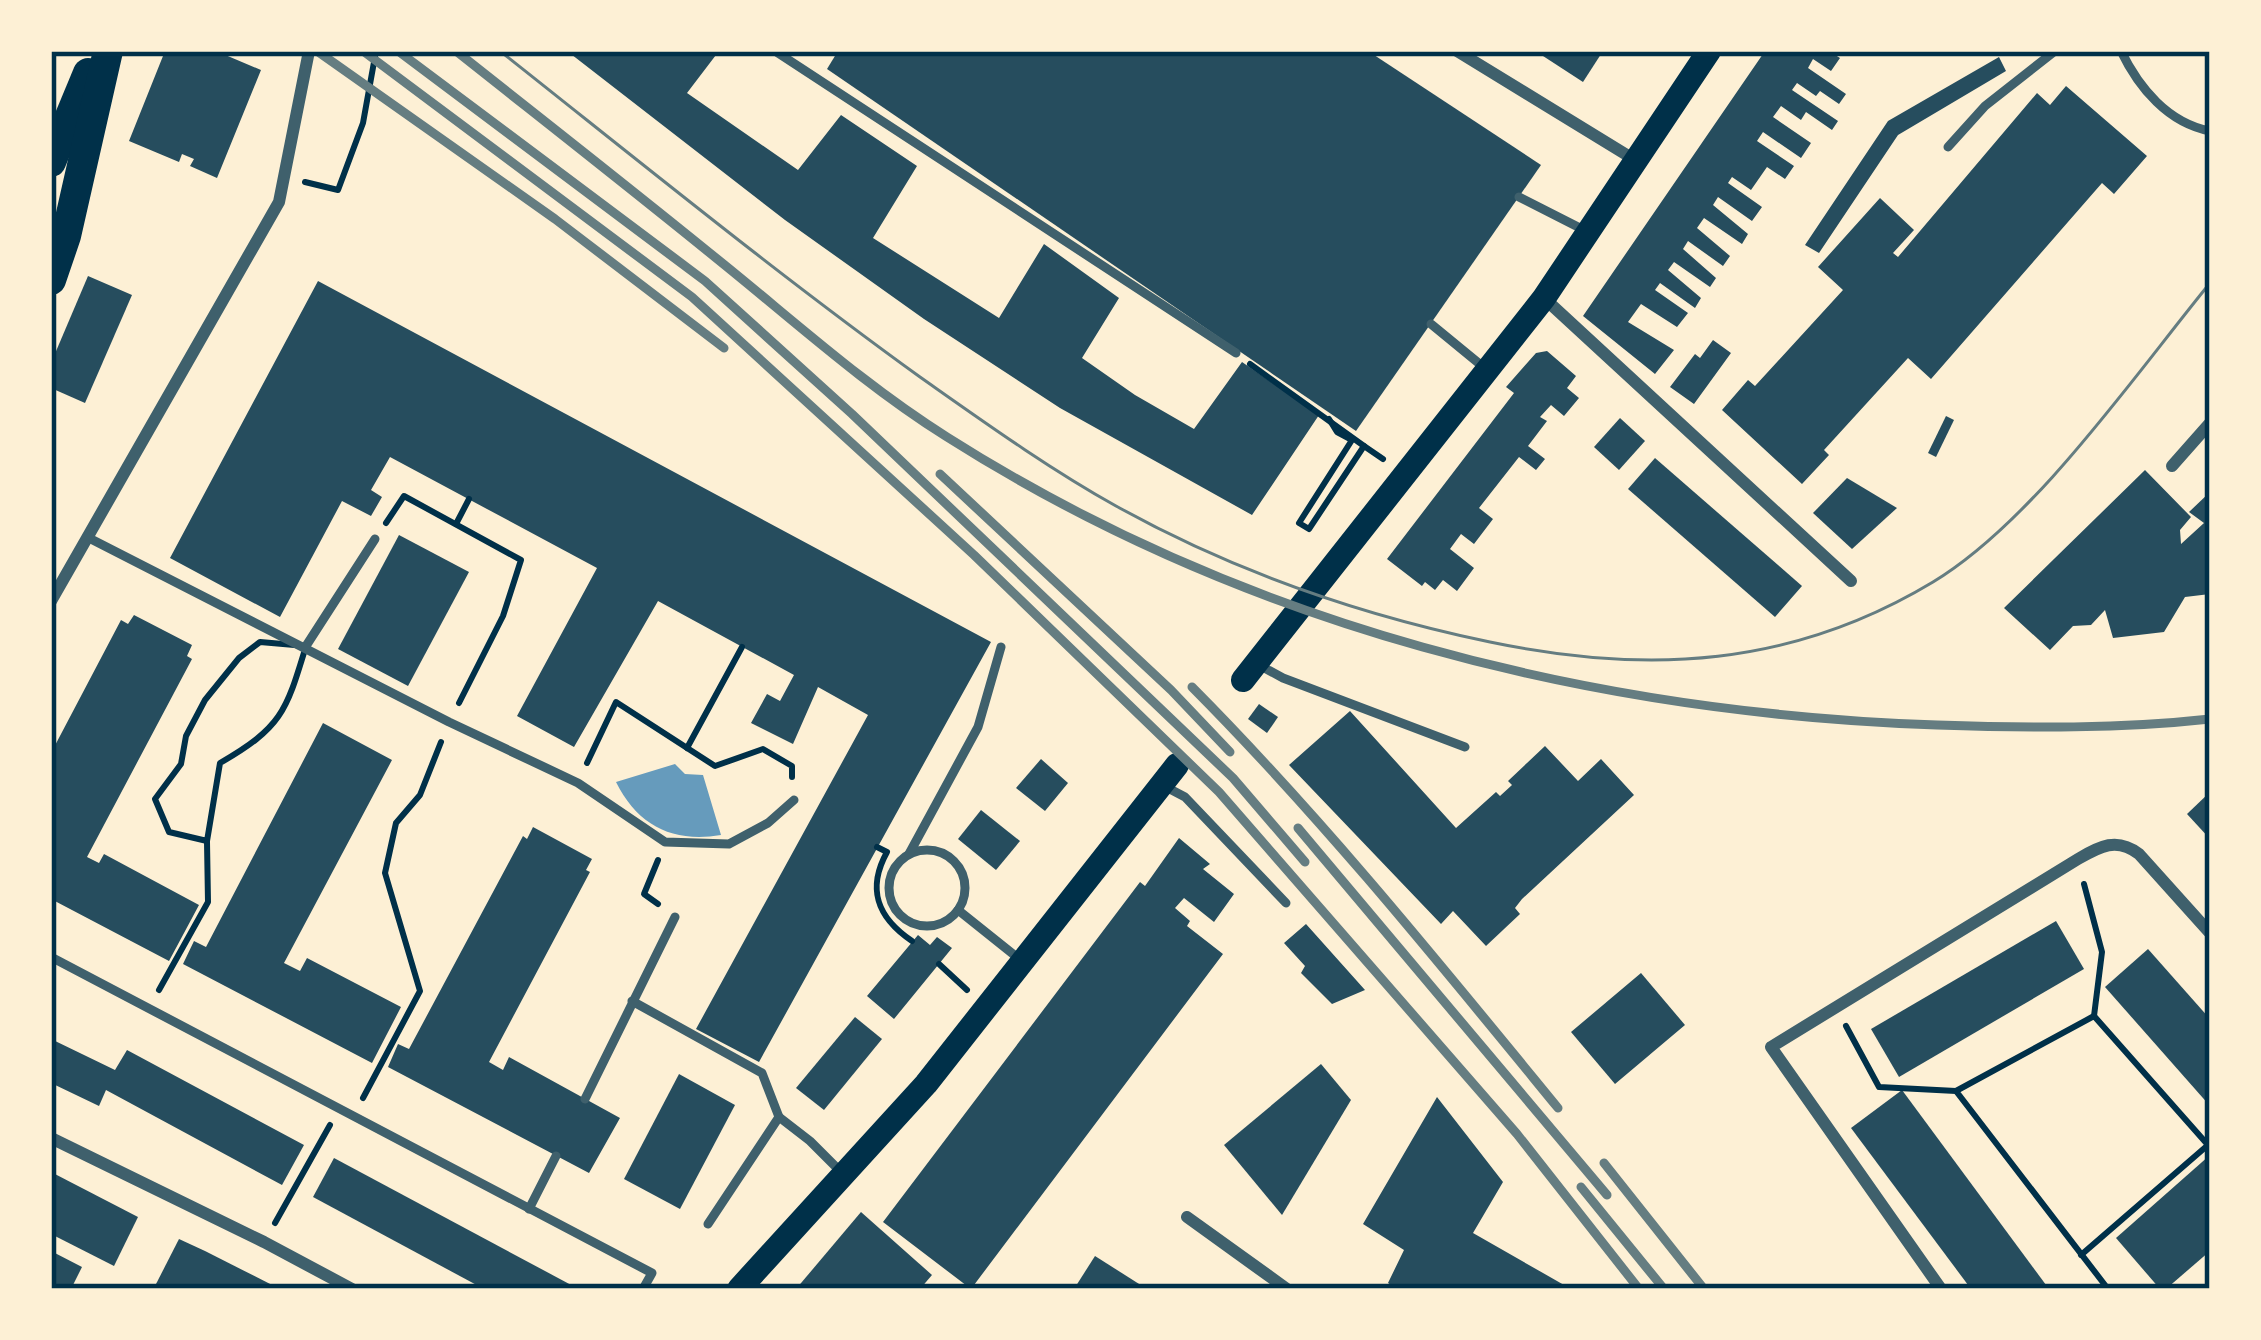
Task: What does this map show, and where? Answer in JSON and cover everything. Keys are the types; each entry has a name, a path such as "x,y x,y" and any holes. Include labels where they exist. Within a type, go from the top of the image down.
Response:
{"highway":[{"path":"51,162 98,51"},
{"path":"51,280 66,236 108,51"}],"main road":[{"path":"1250,672 1544,298 1709,51"},
{"path":"739,1289 926,1084 1169,775"}],"street":[{"path":"51,601 279,202 308,51"},
{"path":"1457,51 1635,160"},
{"path":"1544,298 1851,581"},
{"path":"2172,466 2210,423"},
{"path":"1941,1289 1771,1047 2111,843 2127,844 2210,933"},
{"path":"51,1138 352,1289"},
{"path":"1187,1217 1287,1289"}],"lane":[{"path":"775,51 1235,353"},
{"path":"1948,147 1985,106 2055,51"},
{"path":"2121,51 2146,93 2160,106 2194,128 2210,131"},
{"path":"1519,197 1587,231"},
{"path":"1431,323 1486,370"},
{"path":"87,537 578,783 665,842 729,844 768,823 794,800"},
{"path":"306,646 375,539"},
{"path":"909,854 934,850 956,862 966,888 958,910 939,924 912,923 898,912 891,901 891,874 909,854 978,727 1001,647"},
{"path":"1250,672 1283,678 1465,747"},
{"path":"1169,775 1286,902"},
{"path":"958,910 1023,962"},
{"path":"585,1099 675,917"},
{"path":"51,957 652,1273 643,1289"},
{"path":"632,1001 762,1073 779,1117 843,1175"},
{"path":"708,1224 779,1117"},
{"path":"530,1209 556,1156"}],"path":[{"path":"284,176 338,190 363,123 376,51"},
{"path":"1235,353 1405,475"},
{"path":"1329,419 1352,440 1299,523 1309,530 1364,446"},
{"path":"353,1117 420,991 385,873 396,823 420,795 449,722 503,616 521,560 404,496 393,512"},
{"path":"456,524 469,500"},
{"path":"148,1009 208,902 207,841 220,763 257,741 288,705 306,646 260,642 239,658 205,700 186,736 182,764 155,799 169,832 207,841"},
{"path":"687,748 742,647"},
{"path":"578,783 616,702 715,766 764,749 792,766 794,800"},
{"path":"665,842 644,894 675,917"},
{"path":"877,847 887,853 874,892 882,914 912,941"},
{"path":"2078,859 2102,952 2094,1016 2208,1144 2081,1255"},
{"path":"1836,1006 1879,1087 1956,1090 2094,1016"},
{"path":"1956,1090 2108,1289"},
{"path":"264,1242 338,1110"}],"water":[{"path":"675,764 685,774 703,775 721,835 687,836 659,828 635,810 616,782"}],"building":[{"path":"165,51 216,51 261,70 217,178 190,166 194,159 182,154 179,162 129,141"},
{"path":"567,51 719,51 687,93 798,170 841,115 917,166 873,238 999,318 1044,244 1119,298 1082,358 1194,429 1242,362 1319,415 1252,515 1060,408 924,319 785,220"},
{"path":"838,51 1368,51 1541,165 1356,431 827,69"},
{"path":"1546,51 1603,51 1583,82 1543,56"},
{"path":"1765,51 1829,51 1840,58 1831,71 1813,59 1808,68 1846,94 1839,104 1797,83 1792,90 1838,121 1832,130 1806,112 1801,120 1781,106 1773,117 1811,143 1801,158 1763,132 1757,141 1794,166 1785,179 1767,167 1751,190 1732,177 1728,183 1762,207 1752,221 1718,197 1713,205 1748,234 1742,244 1704,218 1697,228 1730,256 1723,266 1688,241 1683,249 1716,278 1710,287 1674,262 1668,270 1701,298 1695,308 1660,283 1655,290 1688,313 1677,327 1641,304 1628,322 1674,350 1655,374 1583,316"},
{"path":"1999,57 2006,71 1898,135 1819,253 1805,245 1888,121"},
{"path":"2066,86 2147,156 2114,194 2102,183 1931,379 1908,358 1824,450 1829,455 1802,484 1722,410 1748,380 1755,386 1843,290 1818,267 1880,198 1914,230 1893,253 1898,257 2037,93 2050,105"},
{"path":"88,276 132,295 85,403 51,388 51,363"},
{"path":"318,281 991,642 759,1062 696,1029 868,715 818,687 793,744 751,723 767,694 780,701 794,675 658,601 574,747 517,716 597,568 390,457 371,490 382,497 371,516 342,501 280,617 170,558"},
{"path":"1713,340 1731,353 1694,404 1670,387 1695,354 1700,358"},
{"path":"1547,351 1576,376 1567,388 1579,398 1564,416 1551,405 1540,417 1547,421 1528,446 1545,459 1536,470 1519,457 1479,508 1493,519 1474,544 1461,534 1450,549 1474,568 1457,591 1443,580 1435,590 1425,582 1422,586 1387,559 1514,393 1506,387 1536,353"},
{"path":"1946,416 1954,420 1936,457 1928,453"},
{"path":"1620,418 1645,441 1619,470 1594,447"},
{"path":"1655,458 1802,586 1775,617 1628,489"},
{"path":"2145,470 2191,517 2180,530 2181,544 2204,523 2189,512 2210,492 2210,594 2185,597 2164,632 2113,638 2105,610 2091,625 2073,626 2050,650 2004,608"},
{"path":"1847,478 1897,508 1852,549 1813,513"},
{"path":"399,535 469,572 408,686 338,649"},
{"path":"134,615 192,645 187,656 192,659 87,857 99,863 104,854 199,905 169,961 51,899 51,753 121,620 128,624"},
{"path":"1259,704 1278,717 1267,733 1248,719"},
{"path":"1350,711 1456,828 1496,792 1500,796 1512,785 1508,781 1545,746 1578,781 1601,759 1634,795 1522,899 1515,908 1520,914 1486,946 1453,911 1441,924 1289,765"},
{"path":"323,723 392,760 284,963 300,971 307,958 401,1007 372,1063 183,964 194,941 206,947"},
{"path":"1041,759 1068,783 1045,811 1016,788"},
{"path":"2210,792 2210,839 2187,814"},
{"path":"981,810 1020,841 996,870 958,839"},
{"path":"533,827 592,859 586,870 590,872 489,1062 503,1070 509,1057 620,1118 589,1173 388,1067 398,1044 409,1049 523,836 527,839"},
{"path":"1179,838 1210,864 1203,869 1234,894 1214,922 1184,898 1175,908 1190,921 1187,926 1223,954 971,1289 883,1222 1140,882 1145,886"},
{"path":"2056,921 2084,969 1899,1077 1871,1029"},
{"path":"1306,924 1365,990 1332,1004 1301,973 1305,966 1284,943"},
{"path":"918,935 930,945 937,937 952,948 894,1019 867,996"},
{"path":"2148,949 2210,1019 2210,1106 2105,987"},
{"path":"1641,973 1685,1025 1615,1084 1571,1032"},
{"path":"855,1017 882,1039 824,1110 796,1088"},
{"path":"51,1039 115,1070 127,1050 304,1145 282,1185 106,1090 99,1106 51,1083"},
{"path":"1321,1064 1351,1100 1282,1215 1224,1145"},
{"path":"679,1074 735,1105 680,1209 624,1179"},
{"path":"1902,1090 2049,1289 1971,1289 1851,1128"},
{"path":"1437,1097 1503,1182 1473,1233 1571,1289 1397,1289 1388,1283 1404,1250 1363,1224"},
{"path":"2210,1155 2210,1251 2166,1289 2160,1289 2116,1238"},
{"path":"334,1158 573,1286 484,1289 313,1197"},
{"path":"51,1172 138,1217 114,1266 51,1234"},
{"path":"861,1212 932,1275 920,1289 796,1289"},
{"path":"179,1239 205,1251 280,1289 155,1286"},
{"path":"51,1251 82,1267 71,1289 51,1289"},
{"path":"1095,1256 1147,1289 1074,1289"}],"tram line":[{"path":"500,51 866,338 1017,444 1116,506 1206,551 1345,604 1441,631 1549,652 1662,660 1773,647 1827,632 1933,582 2008,523 2045,485 2210,283"}],"railway":[{"path":"317,51 555,219 724,348"},
{"path":"363,51 692,297 974,555 1219,792 1517,1134 1639,1289"},
{"path":"398,51 705,281 852,414 1233,778 1305,862"},
{"path":"456,51 916,417 1060,503 1178,560 1299,608 1422,647 1549,678 1677,701 1807,717 2074,727 2210,719"},
{"path":"940,474 1171,690 1230,752"},
{"path":"1192,687 1334,840 1558,1108"},
{"path":"1298,828 1607,1195"},
{"path":"1604,1163 1704,1289"},
{"path":"1581,1187 1664,1289"}]}
